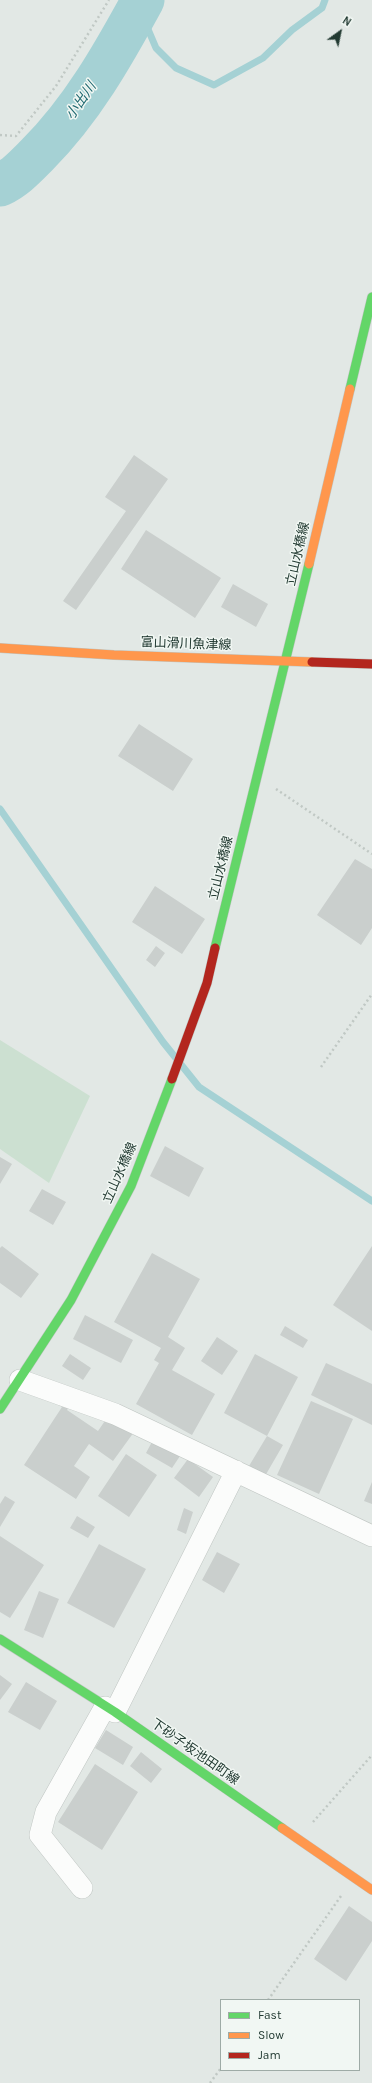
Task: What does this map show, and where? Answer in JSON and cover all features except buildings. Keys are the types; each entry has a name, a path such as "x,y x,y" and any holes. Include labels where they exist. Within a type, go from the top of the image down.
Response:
{"main road":[{"name":"立山水橋線","path":"0,1408 20,1380 71,1300 131,1186 168,1094 207,983 287,659 372,297"},
{"name":"富山滑川魚津線","path":"0,648 114,655 287,659 372,664"},
{"name":"下砂子坂池田町線","path":"0,1639 110,1709 372,1890"}],"street":[{"path":"20,1380 115,1414 372,1536"},
{"path":"82,1888 40,1835 46,1812 110,1709 236,1471"}],"path":[{"path":"0,135 16,136 51,92 109,0"},
{"path":"257,776 372,854"},
{"path":"321,1067 372,994"},
{"path":"298,1839 372,1755"},
{"path":"269,1999 353,1877"},
{"path":"210,2083 220,2069"}],"green space":[{"path":"0,1040 90,1096 49,1183 0,1149"}],"waterway":[{"name":"小出川","path":"0,185 15,176 24,168 68,120 96,81 143,0"},
{"path":"139,8 156,48 176,68 214,85 263,58 292,30 322,8 325,0"},
{"path":"0,809 163,1042 199,1087 372,1201"}],"traffic: fast":[{"path":"350,389 372,297"},
{"path":"215,948 309,564"},
{"path":"0,1409 71,1300 131,1186 172,1079"},
{"path":"0,1639 115,1712 282,1828"}],"traffic: slow":[{"path":"309,564 350,389"},
{"path":"0,648 114,655 312,662"},
{"path":"282,1828 372,1890"}],"traffic: jam":[{"path":"312,662 372,664"},
{"path":"172,1079 207,983 215,948"}]}
